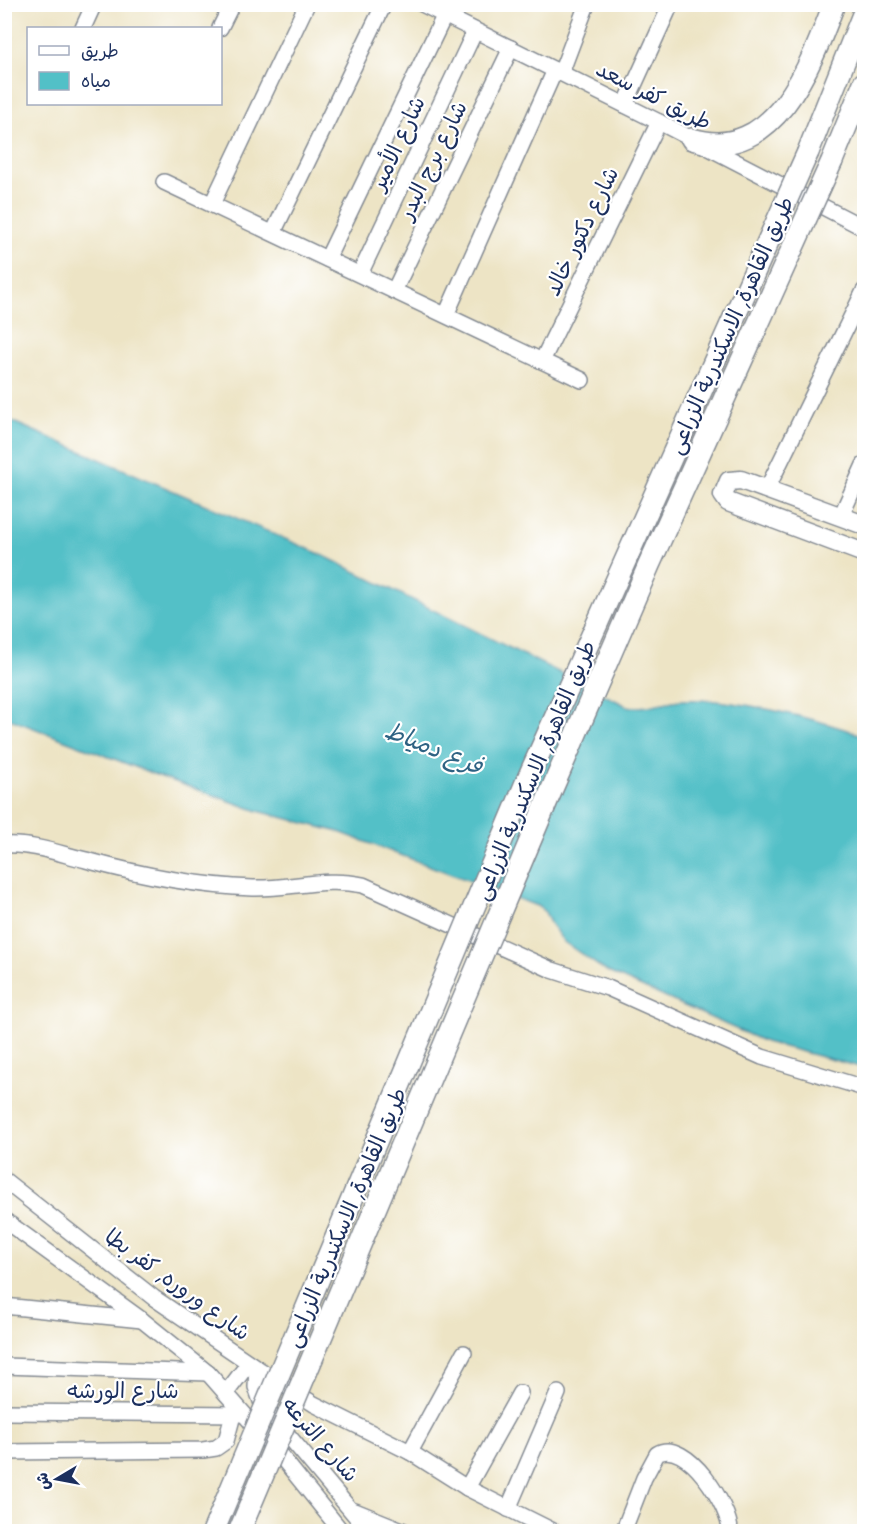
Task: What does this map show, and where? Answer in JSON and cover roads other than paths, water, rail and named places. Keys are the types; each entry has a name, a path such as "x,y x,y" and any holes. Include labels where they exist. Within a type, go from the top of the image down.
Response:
{"highway":[{"path":"692,139 712,144 733,142 752,136 771,122 806,68 834,4"},
{"name":"طريق القاهرة, الاسكندرية الزراعى","path":"213,1532 525,785 807,152 864,12"},
{"name":"طريق القاهرة, الاسكندرية الزراعى","path":"239,1532 552,789 649,565 832,161 864,82"}],"main road":[{"path":"864,525 767,489 732,480 729,481 724,498 728,502 864,553"}],"street":[{"path":"83,27 94,4"},
{"path":"220,27 232,4"},
{"path":"212,204 307,4"},
{"path":"273,233 384,4"},
{"name":"طريق كفر سعد","path":"422,4 447,10 475,31 659,122 864,228"},
{"path":"446,315 587,4"},
{"path":"625,105 671,4"},
{"path":"327,259 447,10"},
{"name":"شارع الأمير","path":"360,274 475,31"},
{"name":"شارع برج البدر","path":"394,291 511,48"},
{"name":"شارع دكتور خالد","path":"542,361 659,122"},
{"path":"164,182 582,380"},
{"path":"767,489 864,291"},
{"path":"841,516 864,465"},
{"path":"4,845 50,851 171,879 220,885 254,888 323,881 344,881 363,885 541,966 608,988 762,1057 864,1088"},
{"name":"شارع وروره, كفر بطا","path":"4,1180 154,1298 253,1366 314,1404 410,1452 467,1488 555,1532"},
{"name":"شارع الترعه","path":"4,1220 142,1320 208,1373 226,1393 237,1414 280,1455 342,1532"},
{"path":"4,1306 142,1320"},
{"path":"410,1452 464,1353"},
{"path":"4,1366 208,1373"},
{"path":"226,1393 253,1366"},
{"name":"شارع الترعه","path":"253,1366 256,1387 262,1404 355,1511 369,1532"},
{"path":"467,1488 520,1393"},
{"path":"508,1509 558,1393"},
{"name":"شارع الورشه","path":"4,1412 237,1414"},
{"path":"4,1452 216,1448 226,1441 237,1414"},
{"path":"623,1532 644,1478 657,1454 666,1451 683,1455 699,1471 726,1511 730,1532"},
{"path":"355,1511 407,1532"}],"water":[{"name":"فرع دمياط","path":"4,418 320,554 627,706 641,707 682,700 724,702 799,716 864,736 864,1068 765,1042 606,971 564,942 545,912 537,906 339,832 258,811 156,775 5,717"}]}
